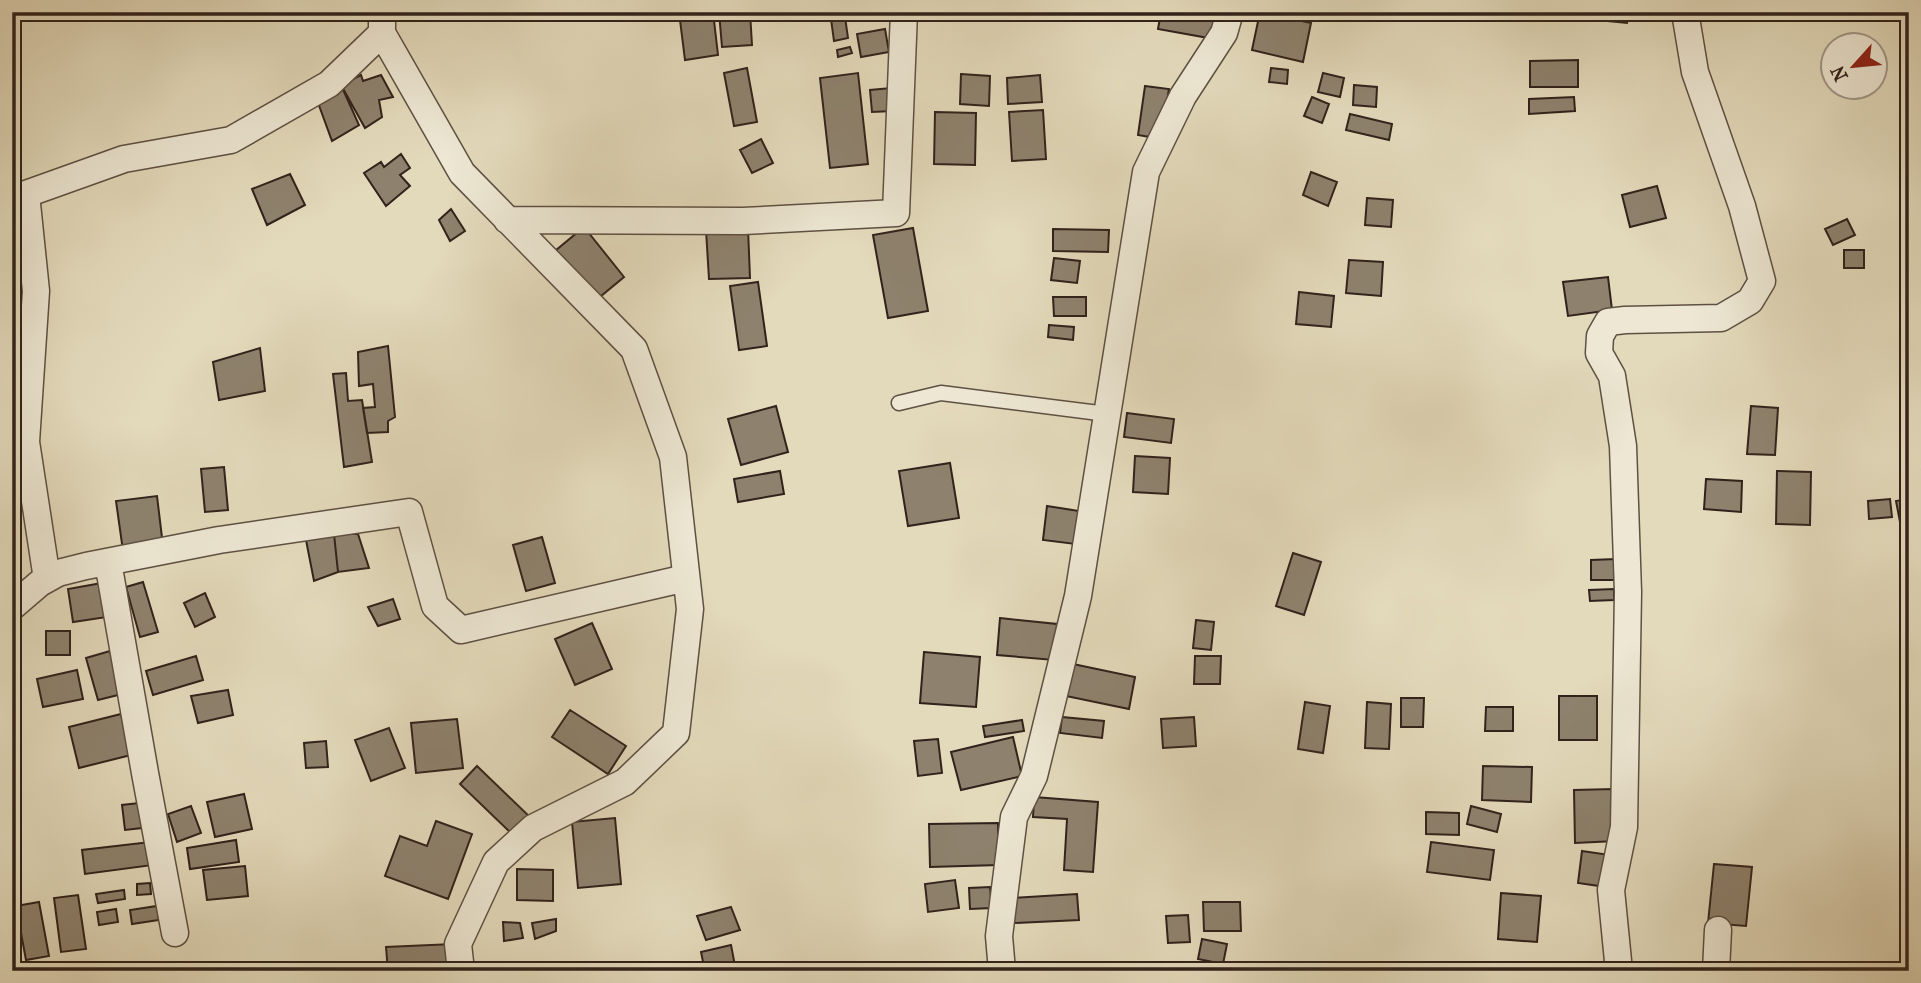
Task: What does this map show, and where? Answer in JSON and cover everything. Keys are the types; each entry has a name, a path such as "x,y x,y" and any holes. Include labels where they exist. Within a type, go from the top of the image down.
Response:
{"street":[{"path":"507,220 743,221 896,213 904,12"},
{"path":"1002,971 999,936 1014,817 1034,776 1078,596 1146,172 1183,96 1224,33 1230,12"},
{"path":"1619,971 1611,890 1624,827 1628,579 1623,446 1612,376 1599,353 1600,336 1608,322 1721,317 1749,300 1762,281 1742,206 1695,72 1685,12"},
{"path":"47,579 26,442 36,291 19,197 124,159 231,140 329,84 382,23 462,173 634,348 673,457 690,609 676,733 625,782 533,828 496,862 458,944 461,971"},
{"path":"12,607 58,573 219,540 409,512 435,606 461,630 686,578"},
{"path":"108,562 175,933"},
{"path":"1716,971 1718,930"}],"lane":[{"path":"899,403 941,393 1107,414"}],"building":[{"path":"679,12 713,12 718,55 685,60"},
{"path":"719,12 750,12 752,45 722,47"},
{"path":"1017,12 1052,12 1051,20 1017,19"},
{"path":"1161,12 1219,13 1214,39 1158,29"},
{"path":"1260,12 1311,23 1303,62 1252,50"},
{"path":"1599,12 1628,12 1627,23 1598,20"},
{"path":"845,17 848,38 834,41 831,19"},
{"path":"885,29 889,52 861,57 857,34"},
{"path":"850,47 852,53 838,57 837,50"},
{"path":"1578,60 1578,87 1530,87 1530,61"},
{"path":"747,68 757,122 734,126 724,73"},
{"path":"1271,68 1288,70 1287,84 1269,82"},
{"path":"858,73 868,164 830,168 820,78"},
{"path":"1323,73 1344,78 1340,97 1318,92"},
{"path":"961,74 990,76 989,106 960,104"},
{"path":"361,75 363,81 381,75 393,97 379,100 382,117 365,128 341,85"},
{"path":"1040,75 1042,102 1008,104 1007,78"},
{"path":"341,85 359,125 332,141 317,100"},
{"path":"1354,85 1377,87 1376,107 1353,105"},
{"path":"1145,86 1169,89 1161,139 1138,135"},
{"path":"891,88 893,111 872,112 870,90"},
{"path":"1312,97 1329,104 1322,123 1304,116"},
{"path":"1574,97 1575,111 1529,114 1529,99"},
{"path":"1043,110 1046,159 1012,161 1009,112"},
{"path":"935,112 976,113 975,165 934,164"},
{"path":"1350,114 1392,124 1389,140 1346,130"},
{"path":"761,139 773,163 752,173 740,150"},
{"path":"401,154 410,168 400,175 410,186 386,206 364,173 381,162 384,167"},
{"path":"1311,172 1337,182 1328,206 1303,195"},
{"path":"290,174 305,205 267,225 252,189"},
{"path":"1657,186 1666,218 1630,227 1622,195"},
{"path":"1367,198 1393,200 1391,227 1365,225"},
{"path":"451,209 465,231 450,241 439,220"},
{"path":"1847,219 1855,235 1833,245 1825,229"},
{"path":"584,227 624,277 595,301 555,251"},
{"path":"748,228 750,278 709,279 706,230"},
{"path":"913,228 928,311 888,318 873,235"},
{"path":"1053,229 1109,230 1108,252 1053,251"},
{"path":"1844,250 1864,250 1864,268 1844,268"},
{"path":"1054,258 1080,261 1077,283 1051,280"},
{"path":"1349,260 1383,262 1381,296 1346,293"},
{"path":"12,267 31,309 12,318"},
{"path":"1608,277 1612,310 1568,316 1563,282"},
{"path":"758,282 767,346 739,350 730,286"},
{"path":"1299,292 1334,296 1331,327 1296,324"},
{"path":"1053,297 1086,297 1086,316 1054,316"},
{"path":"1049,325 1074,327 1073,340 1048,337"},
{"path":"388,346 395,417 388,421 388,432 367,433 363,408 375,407 373,384 359,386 358,352"},
{"path":"260,348 265,391 219,400 213,362"},
{"path":"346,373 348,401 362,400 372,462 344,467 333,374"},
{"path":"776,406 788,452 741,465 728,419"},
{"path":"1751,406 1778,408 1775,455 1747,454"},
{"path":"1127,413 1174,419 1171,443 1124,437"},
{"path":"1135,456 1170,458 1168,494 1133,492"},
{"path":"950,463 959,518 908,526 899,471"},
{"path":"224,467 228,510 205,512 201,469"},
{"path":"780,471 784,494 738,502 734,479"},
{"path":"1777,471 1811,472 1810,525 1776,524"},
{"path":"1706,479 1742,481 1741,512 1704,509"},
{"path":"157,496 163,546 123,551 116,501"},
{"path":"1890,499 1892,517 1869,519 1868,501"},
{"path":"1909,499 1909,520 1900,522 1896,501"},
{"path":"1047,506 1079,511 1075,544 1043,540"},
{"path":"334,534 338,572 314,581 306,540"},
{"path":"334,534 358,534 369,568 338,572"},
{"path":"542,537 555,583 526,591 513,545"},
{"path":"1293,553 1321,562 1304,615 1276,606"},
{"path":"1616,559 1617,580 1591,580 1591,560"},
{"path":"143,582 158,632 140,637 126,587"},
{"path":"102,583 107,617 73,622 68,589"},
{"path":"1614,589 1614,600 1590,601 1589,590"},
{"path":"205,593 215,617 195,627 184,603"},
{"path":"393,599 400,619 378,626 368,607"},
{"path":"1000,618 1057,624 1054,660 997,655"},
{"path":"1196,620 1214,622 1211,650 1193,648"},
{"path":"592,623 612,669 575,685 555,639"},
{"path":"46,631 70,631 70,655 46,655"},
{"path":"110,651 122,694 98,700 86,658"},
{"path":"924,652 980,657 976,707 920,703"},
{"path":"196,656 203,680 153,695 146,671"},
{"path":"1195,656 1221,656 1220,684 1194,684"},
{"path":"1073,664 1135,677 1129,709 1066,696"},
{"path":"77,670 83,699 43,707 37,679"},
{"path":"16,673 18,701 12,701 12,674"},
{"path":"228,690 233,715 198,723 191,696"},
{"path":"1559,696 1597,696 1597,740 1559,740"},
{"path":"1401,698 1424,698 1423,727 1401,727"},
{"path":"1305,702 1330,706 1323,753 1298,749"},
{"path":"1367,702 1391,704 1389,749 1365,748"},
{"path":"1486,707 1513,707 1513,731 1485,731"},
{"path":"570,710 626,746 608,774 552,737"},
{"path":"121,714 131,755 79,768 69,727"},
{"path":"1062,717 1104,721 1102,738 1060,733"},
{"path":"1194,717 1196,746 1163,748 1161,719"},
{"path":"457,719 463,768 416,773 411,723"},
{"path":"1022,720 1024,731 985,737 983,726"},
{"path":"389,728 405,768 371,781 355,740"},
{"path":"1013,737 1022,776 961,790 951,752"},
{"path":"938,739 942,773 918,776 914,741"},
{"path":"326,741 328,767 306,768 304,743"},
{"path":"477,766 533,820 516,838 460,784"},
{"path":"1483,766 1532,767 1531,802 1482,800"},
{"path":"1614,789 1616,841 1575,843 1574,790"},
{"path":"244,794 252,829 215,837 207,802"},
{"path":"1034,797 1098,802 1093,872 1064,870 1067,819 1033,817"},
{"path":"139,803 142,828 125,830 122,805"},
{"path":"191,806 201,833 177,842 168,814"},
{"path":"1471,806 1501,814 1497,832 1467,824"},
{"path":"1426,812 1459,813 1459,835 1426,834"},
{"path":"615,818 621,884 578,888 572,822"},
{"path":"436,821 472,834 448,899 385,876 400,836 427,846"},
{"path":"998,823 999,865 930,867 929,824"},
{"path":"236,840 239,862 190,869 187,848"},
{"path":"150,842 153,865 85,874 82,850"},
{"path":"1431,842 1494,850 1490,880 1427,872"},
{"path":"1582,851 1610,855 1606,887 1578,883"},
{"path":"1714,864 1752,867 1746,926 1708,923"},
{"path":"245,866 248,896 207,900 203,870"},
{"path":"517,869 553,870 553,901 517,900"},
{"path":"955,880 959,908 928,912 925,884"},
{"path":"150,883 151,894 137,895 137,884"},
{"path":"990,887 992,908 970,909 969,888"},
{"path":"124,890 125,899 98,903 96,894"},
{"path":"1501,893 1541,896 1537,942 1498,939"},
{"path":"1077,894 1079,920 1014,923 1012,898"},
{"path":"78,895 86,949 61,952 54,898"},
{"path":"39,902 49,956 26,960 16,906"},
{"path":"1203,902 1240,902 1241,931 1204,931"},
{"path":"157,906 159,920 132,924 130,910"},
{"path":"731,907 740,930 706,940 697,916"},
{"path":"116,909 118,922 99,925 97,912"},
{"path":"1188,915 1190,942 1168,943 1166,916"},
{"path":"556,919 556,931 535,939 532,923"},
{"path":"503,922 520,923 523,938 504,941"},
{"path":"1202,939 1227,944 1223,964 1198,959"},
{"path":"453,944 453,971 388,971 386,947"},
{"path":"731,945 736,971 705,971 701,952"},
{"path":"1857,965 1858,971 1806,971 1806,970"}]}
